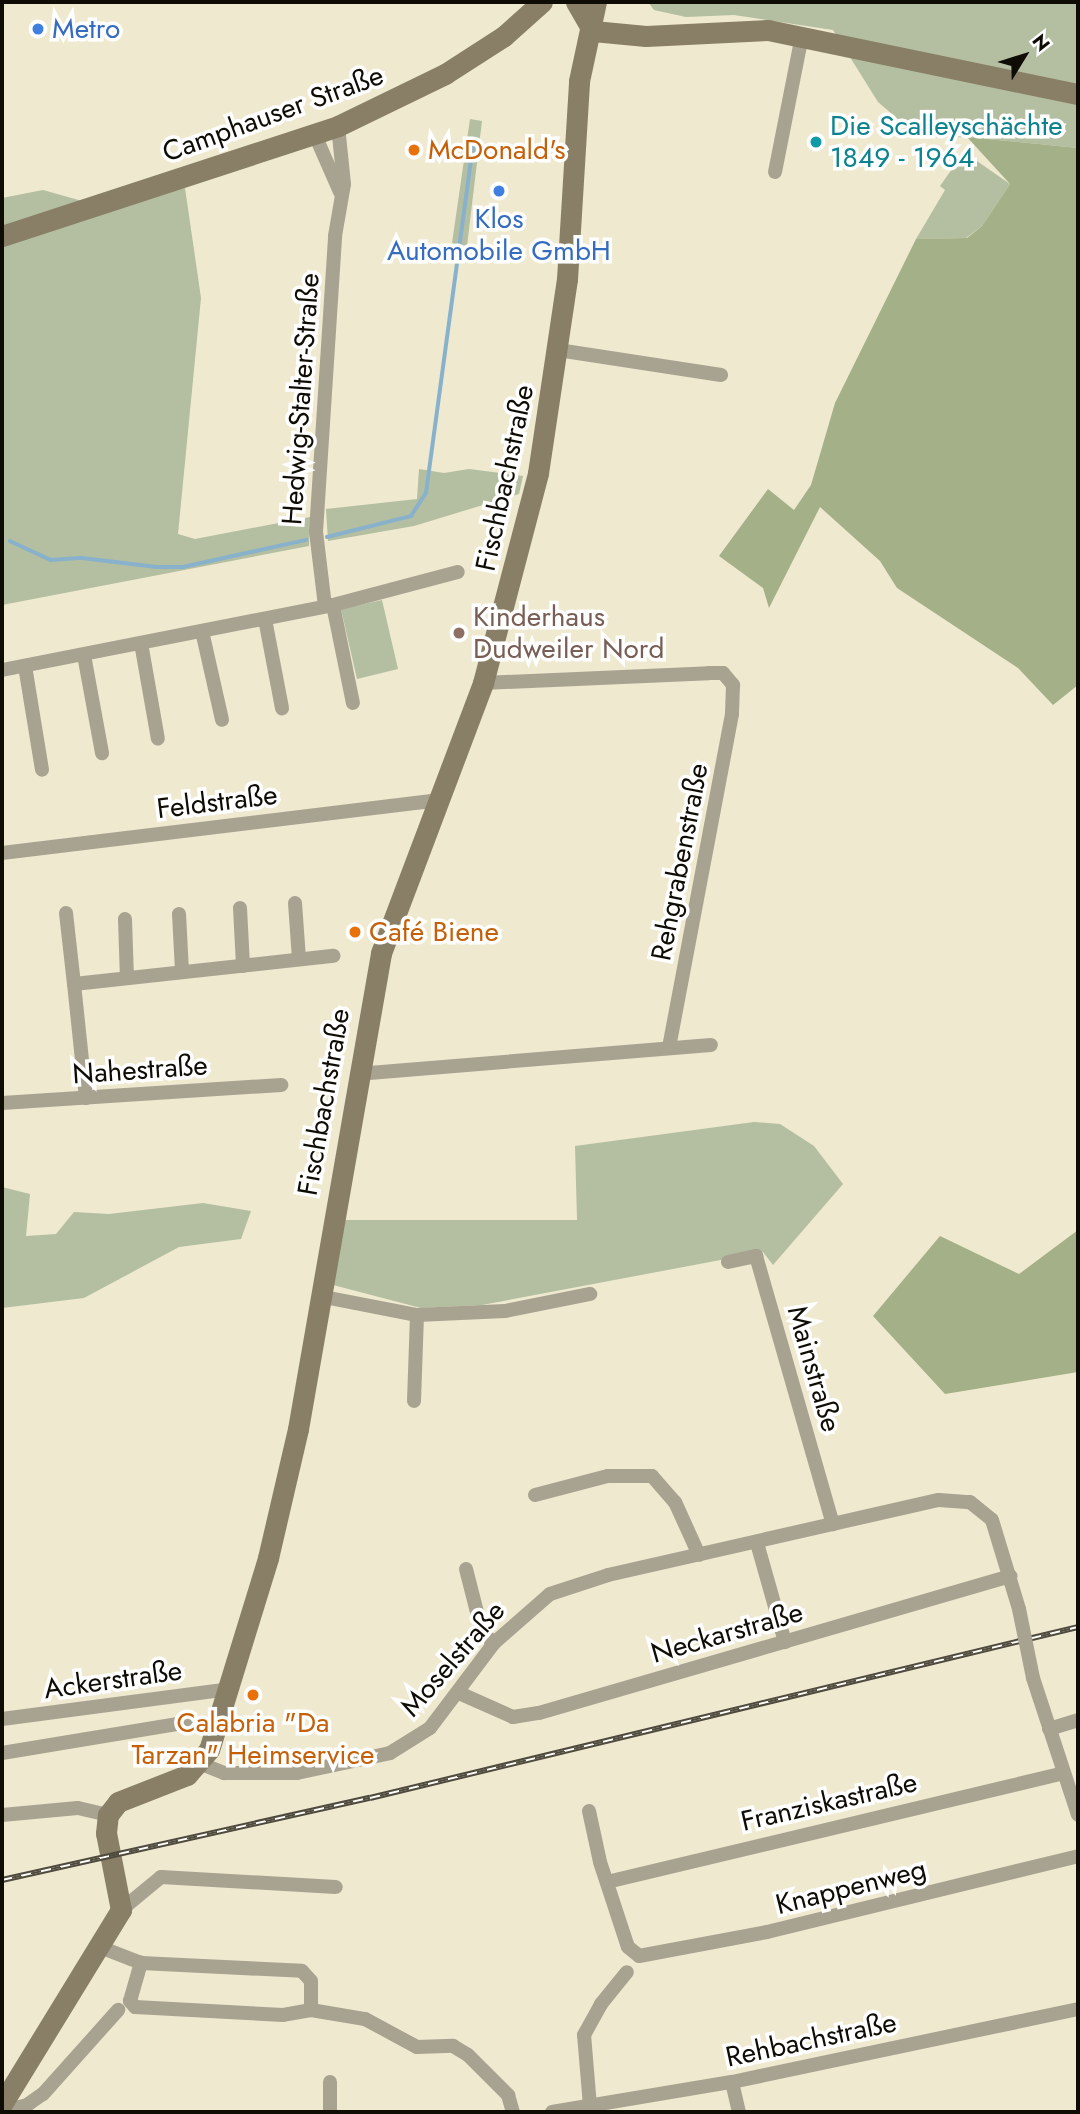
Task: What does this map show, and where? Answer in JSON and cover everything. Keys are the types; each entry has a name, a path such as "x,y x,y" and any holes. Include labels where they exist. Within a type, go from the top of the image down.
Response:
{"street":[{"path":"576,2 593,31 646,36 745,29 802,36 1078,94"},
{"name":"Fischbachstraße","path":"108,1815 118,1802 173,1782 199,1763 218,1730 285,1489 357,1074 381,953 483,682 538,473 558,350 579,81 593,31 596,2"},
{"name":"Camphauser Straße","path":"2,236 338,126 398,99 492,45 541,3"},
{"path":"775,172 802,36"},
{"name":"Hedwig-Stalter-Straße","path":"338,126 343,149 316,532 329,606 353,703"},
{"name":"Hedwig-Stalter-Straße","path":"315,135 340,194"},
{"path":"558,350 721,375"},
{"path":"2,670 329,606 458,572"},
{"path":"265,619 282,708"},
{"path":"202,631 222,720"},
{"path":"141,643 158,739"},
{"path":"84,655 102,753"},
{"path":"25,666 42,769"},
{"name":"Rehgrabenstraße","path":"483,682 723,673 733,685 732,714 669,1046"},
{"name":"Feldstraße","path":"2,853 438,800"},
{"path":"295,903 299,958"},
{"path":"240,908 243,966"},
{"path":"66,913 86,1098"},
{"path":"179,914 182,972"},
{"path":"125,919 127,978"},
{"path":"74,984 333,956"},
{"path":"357,1074 669,1046 711,1045"},
{"name":"Nahestraße","path":"2,1103 281,1085"},
{"name":"Mainstraße","path":"728,1262 756,1256 833,1524"},
{"path":"319,1296 416,1315 505,1311 590,1294"},
{"path":"414,1401 416,1315"},
{"path":"535,1495 608,1476 652,1476 675,1502 699,1555"},
{"name":"Moselstraße","path":"199,1763 224,1773 256,1774 297,1773 366,1761 412,1742 459,1693 494,1643 550,1594 608,1575 939,1500 971,1502 992,1520 1019,1609 1033,1678 1077,1809"},
{"path":"757,1543 785,1642"},
{"path":"466,1569 482,1632 494,1643"},
{"name":"Neckarstraße","path":"459,1693 513,1717 1010,1576"},
{"name":"Ackerstraße","path":"2,1719 231,1689"},
{"path":"1049,1729 1078,1720"},
{"path":"2,1753 183,1723 218,1730"},
{"name":"Franziskastraße","path":"607,1882 1063,1773"},
{"path":"2,1815 78,1808 108,1815 106,1833 121,1910"},
{"path":"589,1811 607,1882"},
{"name":"Knappenweg","path":"607,1882 634,1955 767,1933 1078,1856"},
{"path":"2,2104 121,1910 161,1877 336,1887"},
{"path":"100,1947 141,1963 302,1971 311,1981 311,2010"},
{"path":"141,1963 130,2001 135,2007 283,2015 311,2010 365,2019 417,2047 453,2046 468,2055 508,2095 513,2112"},
{"path":"590,2106 584,2035 601,2004 627,1972"},
{"name":"Rehbachstraße","path":"552,2112 732,2082 1078,2009"},
{"path":"2,2111 27,2105 43,2094 118,2010"},
{"path":"330,2082 330,2112"},
{"path":"732,2082 739,2112"}],"green space":[{"path":"648,2 1078,2 1078,148 967,137 920,138 878,102 833,30 734,15 686,17 654,10"},
{"path":"470,119 482,121 467,246 452,243"},
{"path":"967,137 1078,148 1078,685 1053,705 1018,668 897,588 880,561 820,507 769,608 763,588 719,556 768,489 794,510 811,485 835,403 916,239 967,238 982,226 1010,184"},
{"path":"964,152 1010,184 982,226 966,238 916,239 945,190 940,186"},
{"path":"185,188 201,298 178,534 195,539 310,517 309,546 2,605 2,198 43,190 107,208"},
{"path":"419,469 444,473 469,469 523,476 519,494 414,526 328,541 326,509 417,499"},
{"path":"382,600 398,669 357,679 341,609"},
{"path":"754,1122 780,1124 814,1146 843,1184 773,1265 763,1252 482,1305 421,1308 333,1285 345,1220 577,1220 575,1146"},
{"path":"2,1187 30,1194 26,1236 56,1234 74,1212 109,1214 203,1203 251,1211 241,1239 179,1247 84,1298 2,1308"},
{"path":"1078,1230 1078,1372 945,1394 873,1316 940,1236 1019,1274"}],"waterway":[{"path":"327,537 411,516 426,493 474,140"},
{"path":"10,541 51,560 82,558 156,567 183,567 306,540"}],"railway":[{"path":"2,1880 370,1798 1078,1627"}],"place":[{"name":"Metro","path":"38,29"},
{"name":"Die Scalleyschächte 1849 - 1964","path":"816,142"},
{"name":"McDonald's","path":"414,150"},
{"name":"Klos Automobile GmbH","path":"499,191"},
{"name":"Kinderhaus Dudweiler Nord","path":"459,633"},
{"name":"Café Biene","path":"355,932"},
{"name":"Calabria \"Da Tarzan\" Heimservice","path":"253,1695"}]}
